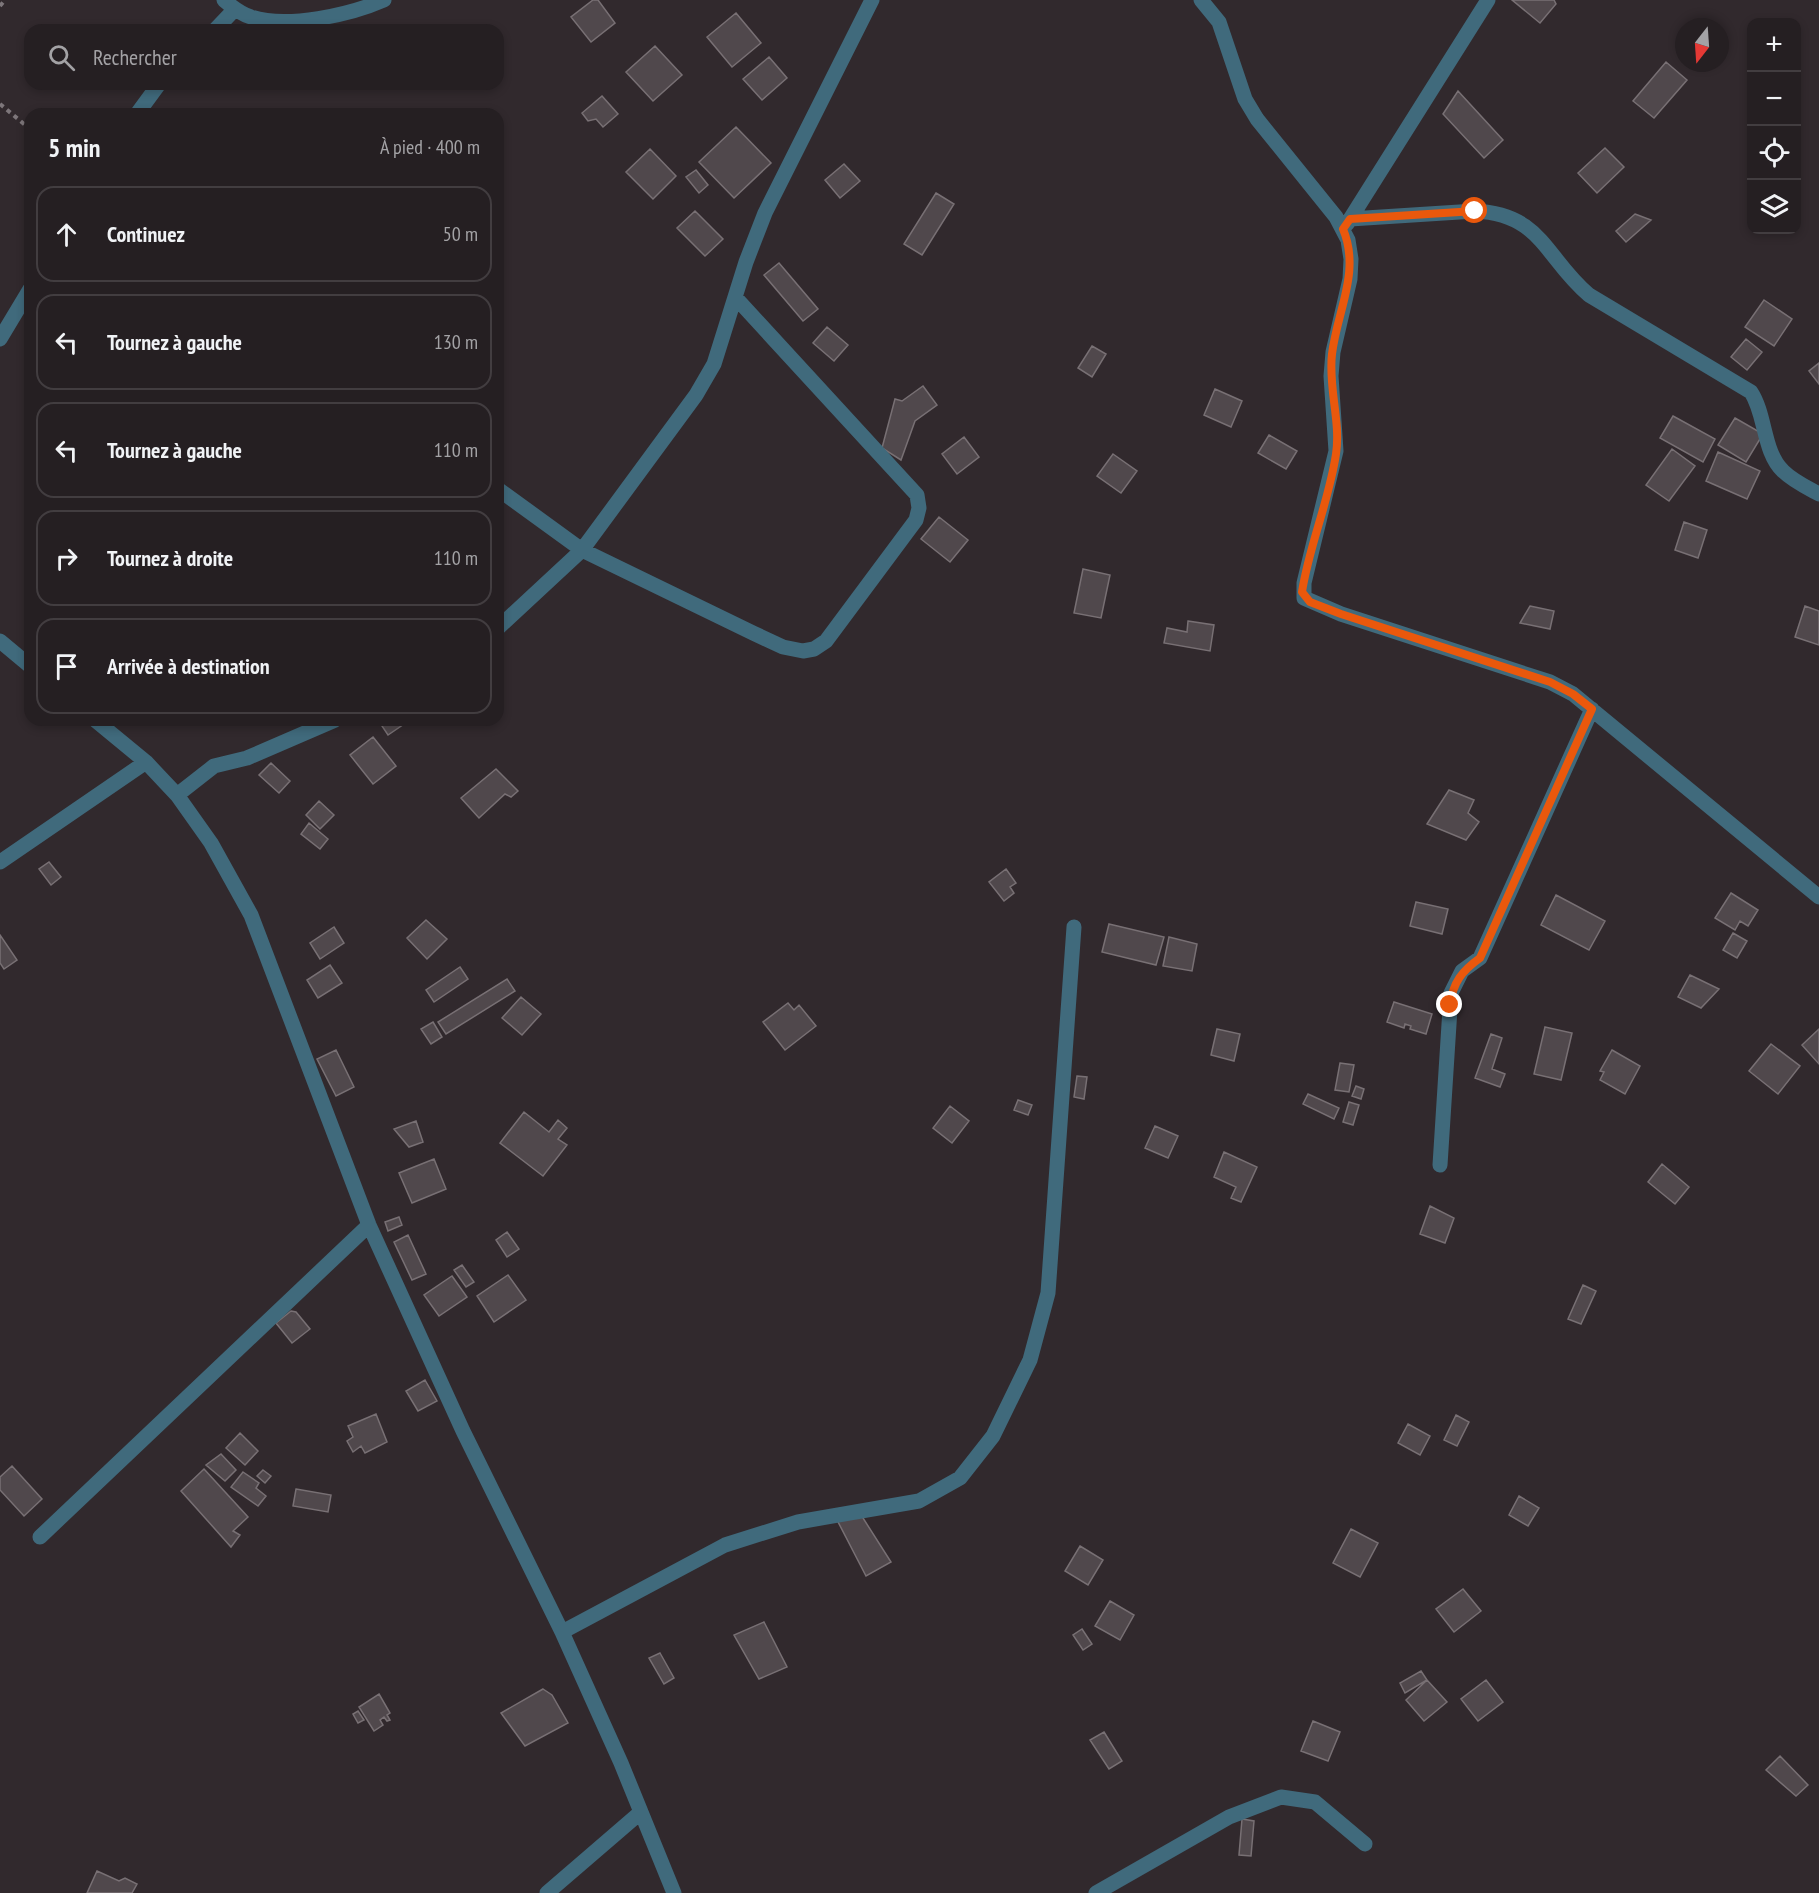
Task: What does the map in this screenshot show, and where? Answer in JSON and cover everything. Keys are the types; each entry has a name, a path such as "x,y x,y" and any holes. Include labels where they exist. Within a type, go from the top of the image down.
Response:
{"street":[{"path":"217,24 229,4 251,17 274,22 305,20 371,6 384,0"},
{"path":"504,622 582,550 696,394 714,364 746,262 782,176 822,102 872,0"},
{"path":"1201,0 1219,22 1245,99 1257,119 1346,224 1351,259 1350,279 1332,360 1336,452 1304,583 1304,598 1341,614 1550,682 1573,694 1819,897"},
{"path":"1346,224 1488,0"},
{"path":"141,108 155,90"},
{"path":"1346,224 1475,211 1493,212 1525,223 1575,283 1589,295 1750,393 1758,404 1772,453 1781,470 1819,494"},
{"path":"504,493 582,550 783,647 803,651 814,650 837,629 916,520 919,508 917,495 736,298"},
{"path":"0,339 24,299"},
{"path":"0,641 24,661"},
{"path":"1440,1165 1451,993 1462,971 1480,958 1592,709"},
{"path":"102,726 146,762 177,795 212,843 251,915 369,1225 463,1431 562,1632 674,1893"},
{"path":"177,795 214,766 247,758 321,726"},
{"path":"0,862 146,762"},
{"path":"562,1632 725,1545 798,1522 919,1501 960,1478 993,1436 1030,1360 1048,1293 1074,927"},
{"path":"40,1537 369,1225"},
{"path":"1096,1893 1229,1817 1281,1797 1315,1802 1365,1844"},
{"path":"548,1893 641,1812"}],"path":[{"path":"0,6 5,0"},
{"path":"0,104 24,124"}],"building":[{"path":"593,0 598,0 615,23 591,42 571,17"},
{"path":"1512,0 1554,0 1556,4 1540,23"},
{"path":"736,13 761,43 732,67 707,37"},
{"path":"655,46 682,75 653,101 626,72"},
{"path":"769,57 787,78 762,100 743,79"},
{"path":"1666,62 1687,80 1654,118 1633,101"},
{"path":"1458,91 1503,140 1484,158 1443,114"},
{"path":"602,96 618,114 603,127 596,119 588,121 582,113"},
{"path":"736,127 771,163 734,198 699,162"},
{"path":"1605,148 1624,167 1597,193 1578,173"},
{"path":"650,149 676,176 653,199 626,172"},
{"path":"844,164 860,181 840,198 825,180"},
{"path":"696,170 708,185 699,193 686,177"},
{"path":"936,193 954,204 922,255 904,244"},
{"path":"695,211 723,239 705,256 677,228"},
{"path":"1635,214 1651,220 1626,242 1616,231"},
{"path":"779,263 818,309 803,321 764,275"},
{"path":"1764,300 1792,319 1774,346 1745,327"},
{"path":"827,327 848,345 834,361 813,343"},
{"path":"1746,339 1762,352 1747,370 1731,357"},
{"path":"1092,346 1106,354 1092,377 1078,368"},
{"path":"1819,363 1819,384 1809,371"},
{"path":"923,386 937,405 915,421 901,460 882,448 895,399 902,401"},
{"path":"1215,389 1242,401 1231,427 1204,415"},
{"path":"1673,416 1715,439 1703,462 1660,438"},
{"path":"1735,418 1763,434 1746,462 1718,445"},
{"path":"1269,435 1297,451 1286,469 1258,453"},
{"path":"964,437 979,457 957,474 942,454"},
{"path":"1672,449 1695,466 1669,501 1646,485"},
{"path":"1718,452 1760,471 1747,499 1706,481"},
{"path":"1113,454 1137,471 1121,493 1097,476"},
{"path":"939,517 968,540 950,562 921,539"},
{"path":"1684,522 1707,530 1698,558 1675,550"},
{"path":"1083,569 1110,575 1101,618 1074,613"},
{"path":"1530,606 1554,611 1550,629 1520,623"},
{"path":"1805,606 1819,611 1819,645 1795,637"},
{"path":"1188,621 1214,625 1210,651 1164,643 1167,628 1187,632"},
{"path":"382,726 401,726 388,735"},
{"path":"373,737 396,766 373,784 350,755"},
{"path":"271,763 290,781 279,793 259,775"},
{"path":"496,769 518,791 511,797 505,794 479,818 461,798"},
{"path":"1449,790 1474,800 1468,813 1479,822 1466,840 1427,824"},
{"path":"319,801 334,815 320,829 306,815"},
{"path":"309,823 328,839 320,849 301,834"},
{"path":"49,862 61,877 51,885 39,869"},
{"path":"1006,869 1016,883 1010,887 1014,893 1004,901 989,882"},
{"path":"1731,893 1758,910 1748,926 1740,921 1735,930 1715,918"},
{"path":"1556,895 1605,921 1589,950 1541,925"},
{"path":"1416,902 1448,909 1442,934 1410,926"},
{"path":"426,920 447,939 427,959 407,938"},
{"path":"1109,924 1164,937 1156,965 1102,952"},
{"path":"334,927 344,943 320,959 310,943"},
{"path":"1733,933 1747,941 1737,958 1723,950"},
{"path":"0,935 17,960 4,969 0,963"},
{"path":"1169,937 1197,944 1192,971 1163,966"},
{"path":"330,965 342,983 318,998 307,980"},
{"path":"460,967 468,979 434,1002 426,990"},
{"path":"1690,975 1719,989 1701,1008 1678,997"},
{"path":"507,979 515,991 446,1034 438,1022"},
{"path":"521,997 541,1014 522,1035 502,1018"},
{"path":"1394,1002 1432,1014 1426,1034 1410,1029 1411,1026 1405,1024 1404,1028 1387,1022"},
{"path":"788,1003 794,1010 799,1005 816,1026 785,1050 763,1022"},
{"path":"433,1022 442,1037 431,1044 421,1029"},
{"path":"1545,1027 1572,1033 1561,1080 1534,1074"},
{"path":"1217,1029 1240,1034 1234,1061 1211,1055"},
{"path":"1819,1029 1819,1064 1802,1045"},
{"path":"1491,1034 1502,1038 1492,1069 1505,1074 1500,1087 1475,1078"},
{"path":"1771,1044 1800,1066 1778,1094 1749,1071"},
{"path":"336,1050 354,1087 336,1096 317,1059"},
{"path":"1612,1050 1640,1066 1625,1094 1600,1080 1604,1072 1600,1071"},
{"path":"1340,1063 1354,1065 1349,1092 1335,1090"},
{"path":"1077,1076 1087,1077 1084,1099 1074,1097"},
{"path":"1356,1086 1364,1089 1361,1099 1352,1096"},
{"path":"1308,1094 1339,1108 1334,1119 1303,1104"},
{"path":"1018,1100 1032,1105 1028,1115 1014,1110"},
{"path":"1349,1102 1359,1105 1353,1125 1343,1122"},
{"path":"950,1106 969,1121 952,1143 933,1128"},
{"path":"524,1112 549,1132 558,1120 567,1128 558,1139 567,1145 543,1176 500,1143"},
{"path":"416,1121 423,1142 409,1147 394,1129"},
{"path":"1155,1126 1178,1136 1168,1158 1145,1148"},
{"path":"1224,1152 1257,1167 1241,1202 1231,1198 1236,1187 1214,1177"},
{"path":"434,1159 446,1189 412,1203 399,1173"},
{"path":"1662,1164 1689,1187 1675,1204 1648,1182"},
{"path":"1430,1206 1454,1218 1445,1243 1420,1234"},
{"path":"399,1217 402,1225 388,1231 385,1222"},
{"path":"507,1232 519,1249 507,1257 496,1240"},
{"path":"408,1235 426,1274 412,1280 394,1242"},
{"path":"462,1265 474,1282 466,1287 454,1270"},
{"path":"508,1275 526,1300 494,1322 477,1296"},
{"path":"452,1276 467,1297 439,1316 424,1295"},
{"path":"1583,1285 1596,1291 1581,1324 1568,1319"},
{"path":"291,1311 296,1312 310,1329 292,1343 276,1323"},
{"path":"425,1380 437,1401 418,1411 406,1391"},
{"path":"376,1414 387,1442 365,1453 361,1446 353,1452 347,1441 353,1437 348,1426"},
{"path":"1456,1415 1469,1422 1457,1446 1444,1440"},
{"path":"1408,1424 1430,1436 1420,1455 1398,1443"},
{"path":"240,1433 258,1451 245,1465 226,1448"},
{"path":"221,1454 236,1470 225,1481 206,1465"},
{"path":"12,1466 42,1499 24,1516 0,1490 0,1477"},
{"path":"204,1469 248,1517 233,1531 240,1535 231,1547 181,1491"},
{"path":"263,1470 271,1476 265,1483 257,1476"},
{"path":"243,1472 259,1483 256,1488 266,1496 258,1506 231,1487"},
{"path":"296,1489 331,1495 328,1512 293,1506"},
{"path":"1519,1496 1539,1508 1528,1526 1509,1515"},
{"path":"856,1507 891,1562 866,1576 836,1518"},
{"path":"1351,1529 1378,1543 1360,1577 1333,1563"},
{"path":"1080,1546 1103,1560 1088,1585 1065,1571"},
{"path":"1463,1589 1481,1611 1454,1632 1436,1609"},
{"path":"1110,1601 1134,1615 1120,1640 1095,1626"},
{"path":"764,1622 787,1667 759,1679 734,1635"},
{"path":"1082,1629 1092,1644 1083,1650 1073,1635"},
{"path":"660,1653 674,1678 664,1684 649,1658"},
{"path":"1421,1671 1427,1680 1405,1693 1400,1683"},
{"path":"1427,1680 1447,1702 1424,1721 1406,1700"},
{"path":"1486,1680 1503,1702 1478,1721 1461,1699"},
{"path":"543,1689 552,1695 568,1723 525,1746 501,1713"},
{"path":"379,1694 390,1713 387,1715 390,1720 387,1721 384,1717 380,1720 383,1725 374,1731 359,1707"},
{"path":"358,1711 364,1720 358,1723 353,1714"},
{"path":"1313,1721 1340,1732 1328,1761 1301,1751"},
{"path":"1104,1732 1122,1761 1109,1769 1090,1740"},
{"path":"1780,1756 1808,1785 1796,1796 1766,1770"},
{"path":"1242,1819 1254,1821 1251,1856 1239,1855"},
{"path":"97,1871 119,1881 125,1878 137,1884 132,1893 87,1893"}],"route":[{"path":"1450,1005 1451,993 1462,971 1480,958 1592,709 1573,694 1550,682 1341,614 1310,602 1304,598 1302,592 1333,472 1336,452 1331,376 1339,321 1350,279 1351,259 1348,240 1343,229 1350,219 1475,211"}]}
